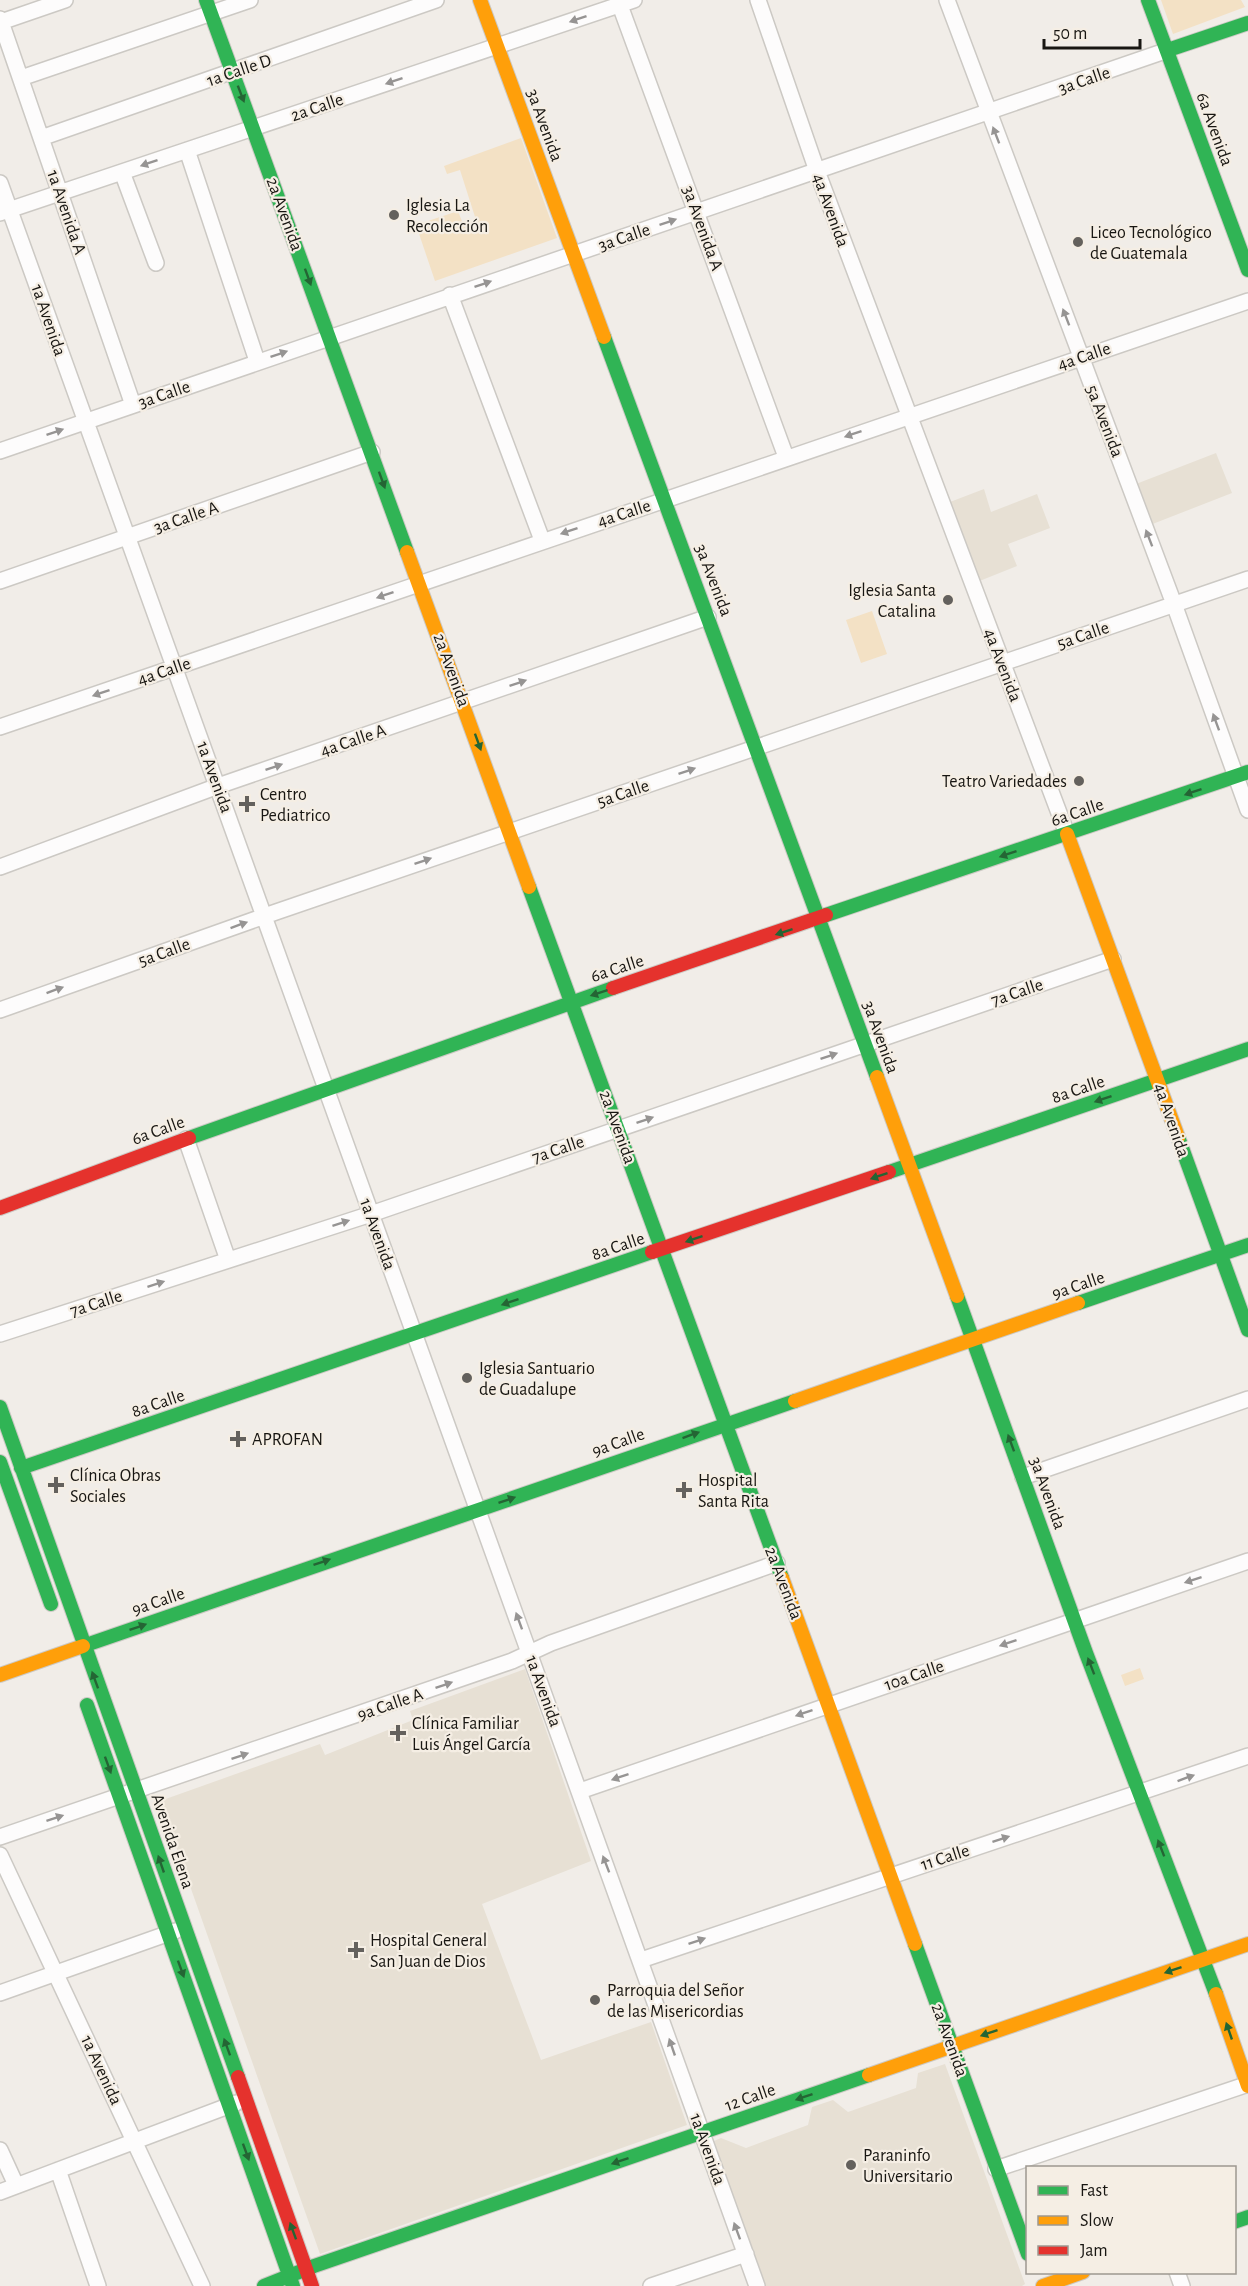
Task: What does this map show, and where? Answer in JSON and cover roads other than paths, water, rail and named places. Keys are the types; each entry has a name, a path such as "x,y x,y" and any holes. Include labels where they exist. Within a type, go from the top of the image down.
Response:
{"main road":[{"name":"3a Avenida","path":"480,0 865,1044 1074,1620 1204,1959 1248,2085"},
{"name":"6a Avenida","path":"1148,0 1248,270"},
{"name":"2a Avenida","path":"209,7 1026,2249"},
{"name":"3a Calle","path":"1167,50 1248,23"},
{"name":"6a Calle","path":"0,1208 186,1139 573,1002 1242,775"},
{"name":"4a Avenida","path":"1067,834 1248,1330"},
{"name":"8a Calle","path":"1,1471 21,1468 1248,1049"},
{"name":"9a Calle","path":"0,1675 1248,1245"},
{"name":"Avenida Elena","path":"0,1407 312,2286"},
{"path":"1,1471 57,1621"},
{"name":"Avenida Elena","path":"83,1693 291,2281"},
{"name":"12 Calle","path":"264,2286 291,2281 306,2269 1248,1944"},
{"path":"1039,2282 1074,2274"}],"street":[{"path":"1,20 64,0"},
{"path":"21,78 209,7 250,0"},
{"name":"1a Calle D","path":"41,138 233,73 436,0"},
{"name":"4a Avenida","path":"758,0 817,171 1067,834"},
{"name":"5a Avenida","path":"947,0 1174,604 1242,775 1248,810"},
{"name":"2a Calle","path":"5,212 624,2"},
{"name":"3a Avenida A","path":"624,2 786,457"},
{"name":"1a Avenida A","path":"1,20 133,405"},
{"name":"3a Calle","path":"0,451 329,336 988,114 1167,50"},
{"path":"188,150 257,361"},
{"path":"122,172 156,262"},
{"name":"1a Avenida","path":"0,183 5,212 176,668 757,2286"},
{"path":"450,295 542,540"},
{"name":"4a Calle","path":"0,727 908,415 1248,301"},
{"name":"3a Calle A","path":"0,581 372,452"},
{"name":"5a Calle","path":"0,1010 510,831 1248,579"},
{"name":"4a Calle A","path":"0,867 218,786 708,617"},
{"name":"7a Calle","path":"0,1334 371,1214 1113,959"},
{"path":"186,1139 228,1260"},
{"path":"1023,1477 1248,1399"},
{"name":"10a Calle","path":"580,1791 1248,1561"},
{"name":"9a Calle A","path":"0,1837 136,1792 777,1563"},
{"name":"11 Calle","path":"641,1960 1248,1756"},
{"name":"1a Avenida","path":"0,1855 202,2286"},
{"path":"0,1993 184,1928"},
{"path":"996,2169 1248,2085"},
{"path":"0,2192 245,2099"},
{"path":"0,2150 16,2186"},
{"path":"58,2170 98,2286"},
{"path":"651,2286 746,2254"}],"place":[{"name":"Iglesia La Recolección","path":"394,215"},
{"name":"Liceo Tecnológico de Guatemala","path":"1078,242"},
{"name":"Iglesia Santa Catalina","path":"948,600"},
{"name":"Teatro Variedades","path":"1079,781"},
{"name":"Centro Pediatrico","path":"247,804"},
{"name":"Iglesia Santuario de Guadalupe","path":"467,1378"},
{"name":"APROFAN","path":"238,1439"},
{"name":"Clínica Obras Sociales","path":"56,1485"},
{"name":"Hospital Santa Rita","path":"684,1490"},
{"name":"Clínica Familiar Luis Ángel García","path":"398,1733"},
{"name":"Hospital General San Juan de Dios","path":"356,1950"},
{"name":"Parroquia del Señor de las Misericordias","path":"595,2000"},
{"name":"Paraninfo Universitario","path":"851,2165"}]}
